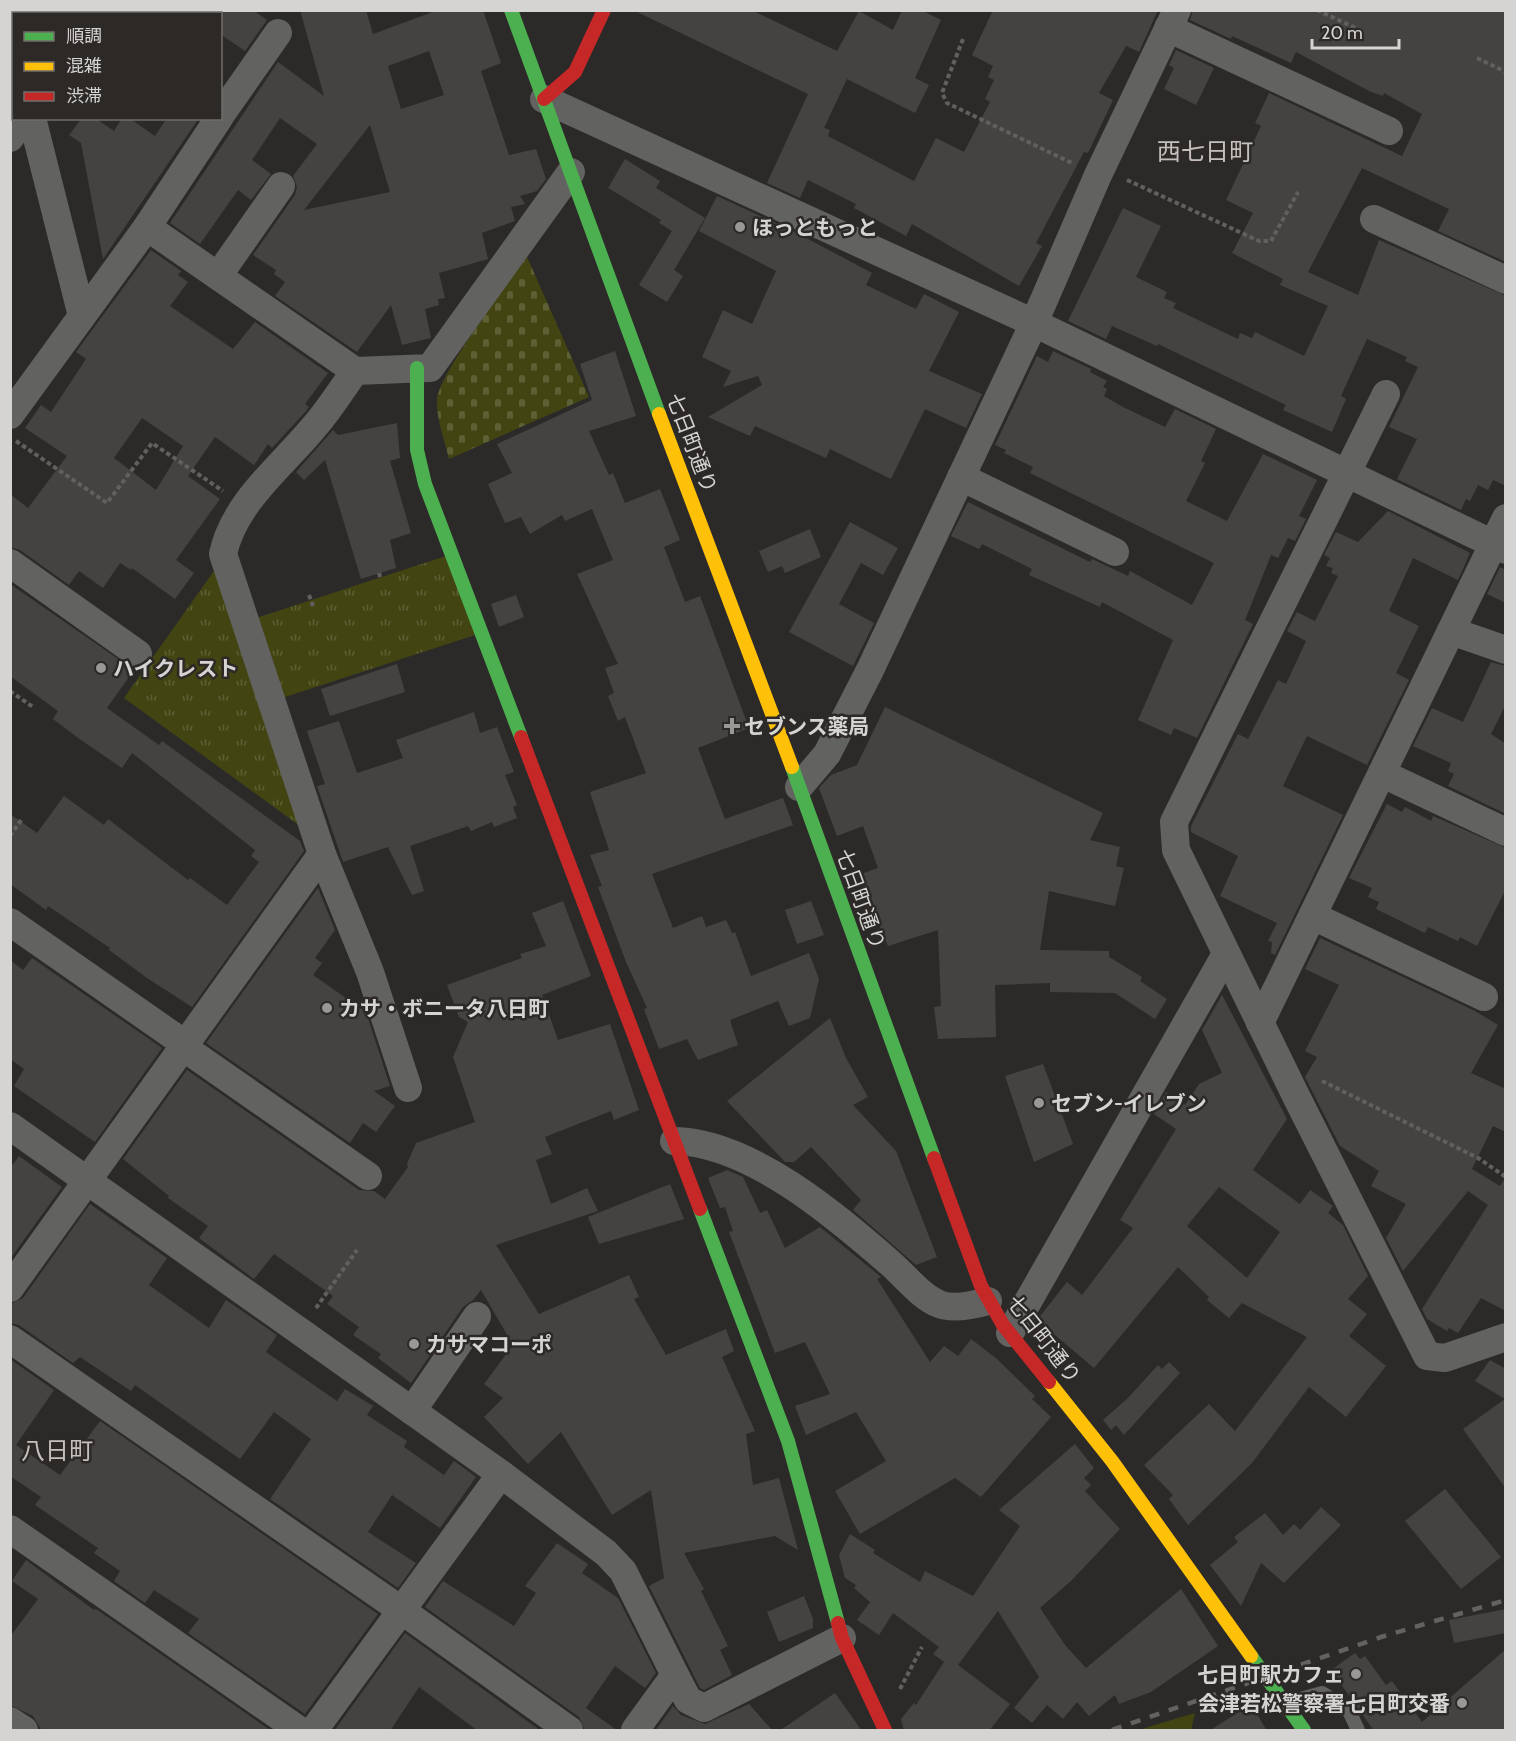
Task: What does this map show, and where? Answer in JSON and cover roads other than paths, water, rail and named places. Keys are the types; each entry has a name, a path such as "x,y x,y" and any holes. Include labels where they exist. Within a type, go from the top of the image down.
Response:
{"main road":[{"name":"七日町通り","path":"511,10 571,172 609,285 799,787 988,1301 1010,1333 1106,1452 1304,1731"},
{"path":"544,99 574,72 604,10"},
{"path":"423,368 417,450 425,484 788,1441 842,1638 883,1727"}],"street":[{"path":"799,787 827,754 870,670 1034,323 1100,172 1172,19 1389,131"},
{"path":"222,110 229,85 278,33"},
{"path":"544,99 1034,323 1499,547"},
{"path":"10,138 23,120"},
{"path":"33,120 82,316"},
{"path":"10,415 147,227 218,120"},
{"path":"147,227 355,370 423,368 571,172"},
{"path":"218,276 281,186"},
{"path":"1374,219 1506,280"},
{"path":"355,370 315,426 244,506 226,539 223,554 322,854 370,972 408,1088"},
{"path":"1386,394 1174,822 1176,850 1427,1356 1445,1358 1501,1343"},
{"path":"961,477 1115,552"},
{"path":"1260,1023 1451,631 1499,547 1506,518"},
{"path":"10,563 138,654"},
{"path":"1451,631 1506,650"},
{"path":"1383,774 1506,832"},
{"path":"10,1288 322,854"},
{"path":"1313,916 1484,997"},
{"path":"10,922 368,1176"},
{"path":"1010,1333 1226,954"},
{"path":"10,1126 88,1179 501,1474 606,1553 623,1571 688,1700 704,1708 842,1638"},
{"path":"674,1141 721,1150 772,1175 832,1217 938,1304 968,1306 988,1301"},
{"path":"412,1411 477,1316"},
{"path":"10,1339 401,1610 569,1731"},
{"path":"314,1731 501,1474"},
{"path":"10,1529 299,1731"},
{"path":"635,1731 675,1675"},
{"path":"10,1721 24,1731"}],"lane":[{"path":"1284,1703 1322,1693 1348,1709 1358,1731"}],"railway":[{"path":"1112,1730 1381,1637 1506,1600"}],"place":[{"name":"ほっともっと","path":"740,227"},
{"name":"ハイクレスト","path":"101,668"},
{"name":"セブンス薬局","path":"732,726"},
{"name":"カサ・ボニータ八日町","path":"327,1008"},
{"name":"セブン-イレブン","path":"1039,1103"},
{"name":"カサマコーポ","path":"414,1344"},
{"name":"七日町駅カフェ","path":"1356,1674"},
{"name":"会津若松警察署七日町交番","path":"1462,1703"}],"district":[{"name":"西七日町","path":"1205,151"},
{"name":"八日町","path":"57,1450"}]}
